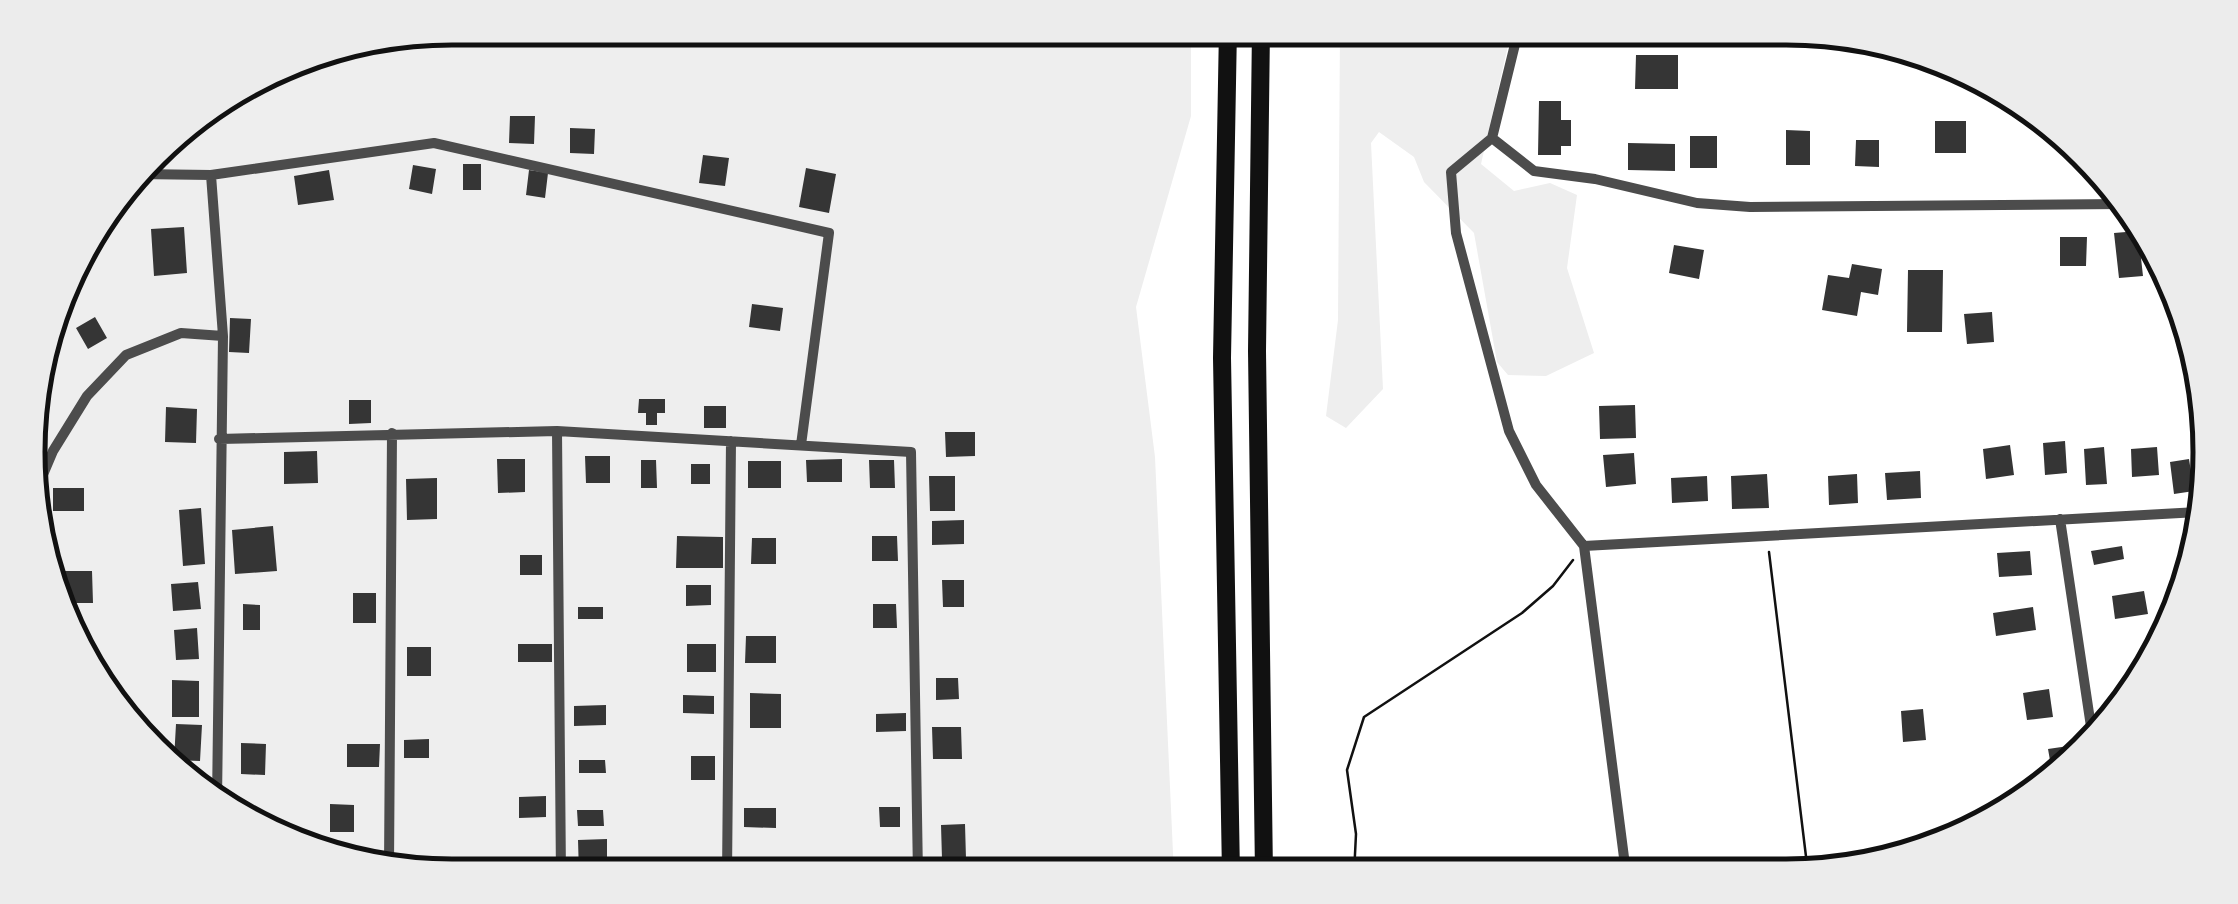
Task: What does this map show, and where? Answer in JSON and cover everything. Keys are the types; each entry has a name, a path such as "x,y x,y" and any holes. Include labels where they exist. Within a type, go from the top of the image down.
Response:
{"highway":[{"path":"1228,45 1222,377 1231,859"},
{"path":"1261,45 1257,351 1264,859"}],"street":[{"path":"1515,45 1492,138 1451,172 1456,232 1509,432 1536,484 1584,546 1624,859"},
{"path":"1492,138 1534,171 1594,179 1697,203 1750,208 2109,204"},
{"path":"155,174 211,175 434,143 829,233 801,445"},
{"path":"211,175 224,336 219,439 217,784"},
{"path":"46,468 87,396 126,355 180,332 224,336"},
{"path":"219,439 558,431 911,452 918,859"},
{"path":"558,431 561,859"},
{"path":"390,854 392,433"},
{"path":"726,859 731,441"},
{"path":"1584,546 2189,513"},
{"path":"2060,520 2090,722"}],"path":[{"path":"1767,535 1806,858"},
{"path":"1355,859 1356,834 1346,770 1364,717 1396,692 1522,613 1553,586 1584,546"}],"shaded area":[{"path":"452,45 1191,45 1191,116 1136,307 1155,457 1173,859 452,859 373,851 296,828 226,790 164,740 114,678 76,608 53,531 45,452 48,399 67,321 87,272 129,204 164,164 204,129 272,87 321,67 399,48"},
{"path":"1340,45 1508,45 1481,164 1514,191 1550,183 1577,195 1567,268 1594,353 1546,376 1508,375 1497,362 1474,233 1424,182 1414,157 1379,132 1371,143 1383,389 1346,428 1326,416 1338,320"}],"building":[{"path":"1636,55 1678,55 1678,89 1635,89"},
{"path":"1539,101 1561,101 1561,120 1571,120 1571,146 1561,146 1561,155 1538,155"},
{"path":"510,116 535,116 534,144 509,143"},
{"path":"1935,121 1966,121 1966,153 1935,153"},
{"path":"570,128 595,129 594,154 570,153"},
{"path":"1786,130 1810,131 1810,165 1786,165"},
{"path":"1690,136 1717,136 1717,168 1690,168"},
{"path":"1856,140 1879,140 1879,167 1855,166"},
{"path":"1628,143 1675,144 1675,171 1628,170"},
{"path":"703,155 729,158 725,186 699,183"},
{"path":"463,164 481,164 481,190 463,190"},
{"path":"413,165 436,169 432,194 409,189"},
{"path":"806,168 836,174 829,213 799,207"},
{"path":"329,170 334,200 298,205 294,176"},
{"path":"529,170 548,173 545,198 526,195"},
{"path":"184,227 187,273 154,276 151,229"},
{"path":"2128,232 2140,253 2143,276 2119,278 2114,233"},
{"path":"2060,237 2087,237 2086,266 2060,266"},
{"path":"1674,245 1704,250 1699,279 1669,273"},
{"path":"1852,264 1882,269 1878,295 1861,292 1857,316 1822,310 1828,275 1849,278"},
{"path":"1908,270 1943,270 1942,332 1907,332"},
{"path":"752,304 783,308 780,331 749,327"},
{"path":"1992,312 1994,342 1967,344 1964,314"},
{"path":"95,317 107,338 88,349 76,328"},
{"path":"230,318 251,319 249,353 229,352"},
{"path":"639,399 665,399 665,413 657,413 657,425 646,425 646,413 638,413"},
{"path":"349,400 371,400 371,423 349,424"},
{"path":"1635,405 1636,438 1600,439 1599,406"},
{"path":"704,406 726,406 726,428 704,428"},
{"path":"166,407 197,409 196,443 165,442"},
{"path":"945,432 975,432 975,456 946,457"},
{"path":"2065,441 2067,473 2045,475 2043,443"},
{"path":"2010,445 2014,475 1986,479 1983,449"},
{"path":"2104,447 2107,484 2086,485 2084,449"},
{"path":"2157,447 2159,475 2132,477 2131,449"},
{"path":"317,451 318,483 284,484 284,452"},
{"path":"1634,453 1636,484 1606,487 1603,455"},
{"path":"585,456 610,456 610,483 586,483"},
{"path":"497,459 525,459 525,492 498,493"},
{"path":"842,459 842,482 807,482 806,460"},
{"path":"2189,459 2191,491 2174,494 2170,462"},
{"path":"641,460 656,460 657,488 641,488"},
{"path":"869,460 894,460 895,488 870,488"},
{"path":"748,461 781,461 781,488 748,488"},
{"path":"691,464 710,464 710,484 691,484"},
{"path":"1920,471 1921,498 1887,500 1885,473"},
{"path":"1767,474 1769,508 1732,509 1731,476"},
{"path":"1857,474 1858,503 1829,505 1828,476"},
{"path":"929,476 955,476 955,511 930,511"},
{"path":"1707,476 1708,501 1672,503 1671,478"},
{"path":"437,478 437,519 407,520 406,479"},
{"path":"53,488 84,488 84,511 53,511"},
{"path":"201,508 205,564 183,566 179,510"},
{"path":"964,520 964,544 932,545 932,521"},
{"path":"273,526 277,571 235,574 232,530"},
{"path":"677,536 723,537 723,568 676,568"},
{"path":"872,536 897,536 898,561 872,561"},
{"path":"752,538 776,538 776,564 751,564"},
{"path":"2122,546 2124,559 2094,565 2091,551"},
{"path":"2030,551 2032,575 1999,577 1997,553"},
{"path":"520,555 542,555 542,575 520,575"},
{"path":"63,571 92,571 93,603 74,603"},
{"path":"942,580 964,580 964,607 943,607"},
{"path":"198,582 201,609 173,611 171,584"},
{"path":"686,585 711,585 711,605 686,606"},
{"path":"2144,591 2148,614 2115,619 2112,596"},
{"path":"353,593 376,593 376,623 353,623"},
{"path":"243,604 260,605 260,630 243,630"},
{"path":"873,604 896,604 897,628 873,628"},
{"path":"578,607 603,607 603,619 578,619"},
{"path":"2033,607 2036,630 1996,636 1993,613"},
{"path":"197,628 199,659 176,660 174,630"},
{"path":"746,636 776,636 776,663 745,663"},
{"path":"518,644 552,644 552,662 518,662"},
{"path":"687,644 716,644 716,672 687,672"},
{"path":"407,647 431,647 431,676 407,676"},
{"path":"936,678 958,678 959,699 936,700"},
{"path":"172,680 199,681 199,717 172,717"},
{"path":"2049,689 2053,717 2027,720 2023,693"},
{"path":"750,693 781,694 781,728 750,728"},
{"path":"683,695 714,696 714,714 683,713"},
{"path":"606,705 606,725 574,726 574,706"},
{"path":"1923,709 1926,740 1903,742 1901,711"},
{"path":"906,713 906,731 876,732 876,714"},
{"path":"176,724 202,725 200,761 187,760 175,750"},
{"path":"932,727 961,727 962,759 933,759"},
{"path":"429,739 429,758 404,758 404,740"},
{"path":"241,743 266,744 265,775 241,774"},
{"path":"347,744 380,744 379,767 347,767"},
{"path":"2067,746 2050,761 2048,749"},
{"path":"691,756 715,756 715,780 691,780"},
{"path":"579,760 605,760 606,773 579,773"},
{"path":"546,796 546,817 519,818 519,797"},
{"path":"330,804 354,805 354,832 330,832"},
{"path":"879,807 900,807 900,827 880,827"},
{"path":"744,808 776,808 776,828 744,827"},
{"path":"577,810 603,810 604,826 578,826"},
{"path":"965,824 966,859 942,859 941,825"},
{"path":"607,839 607,859 579,859 578,840"}]}
